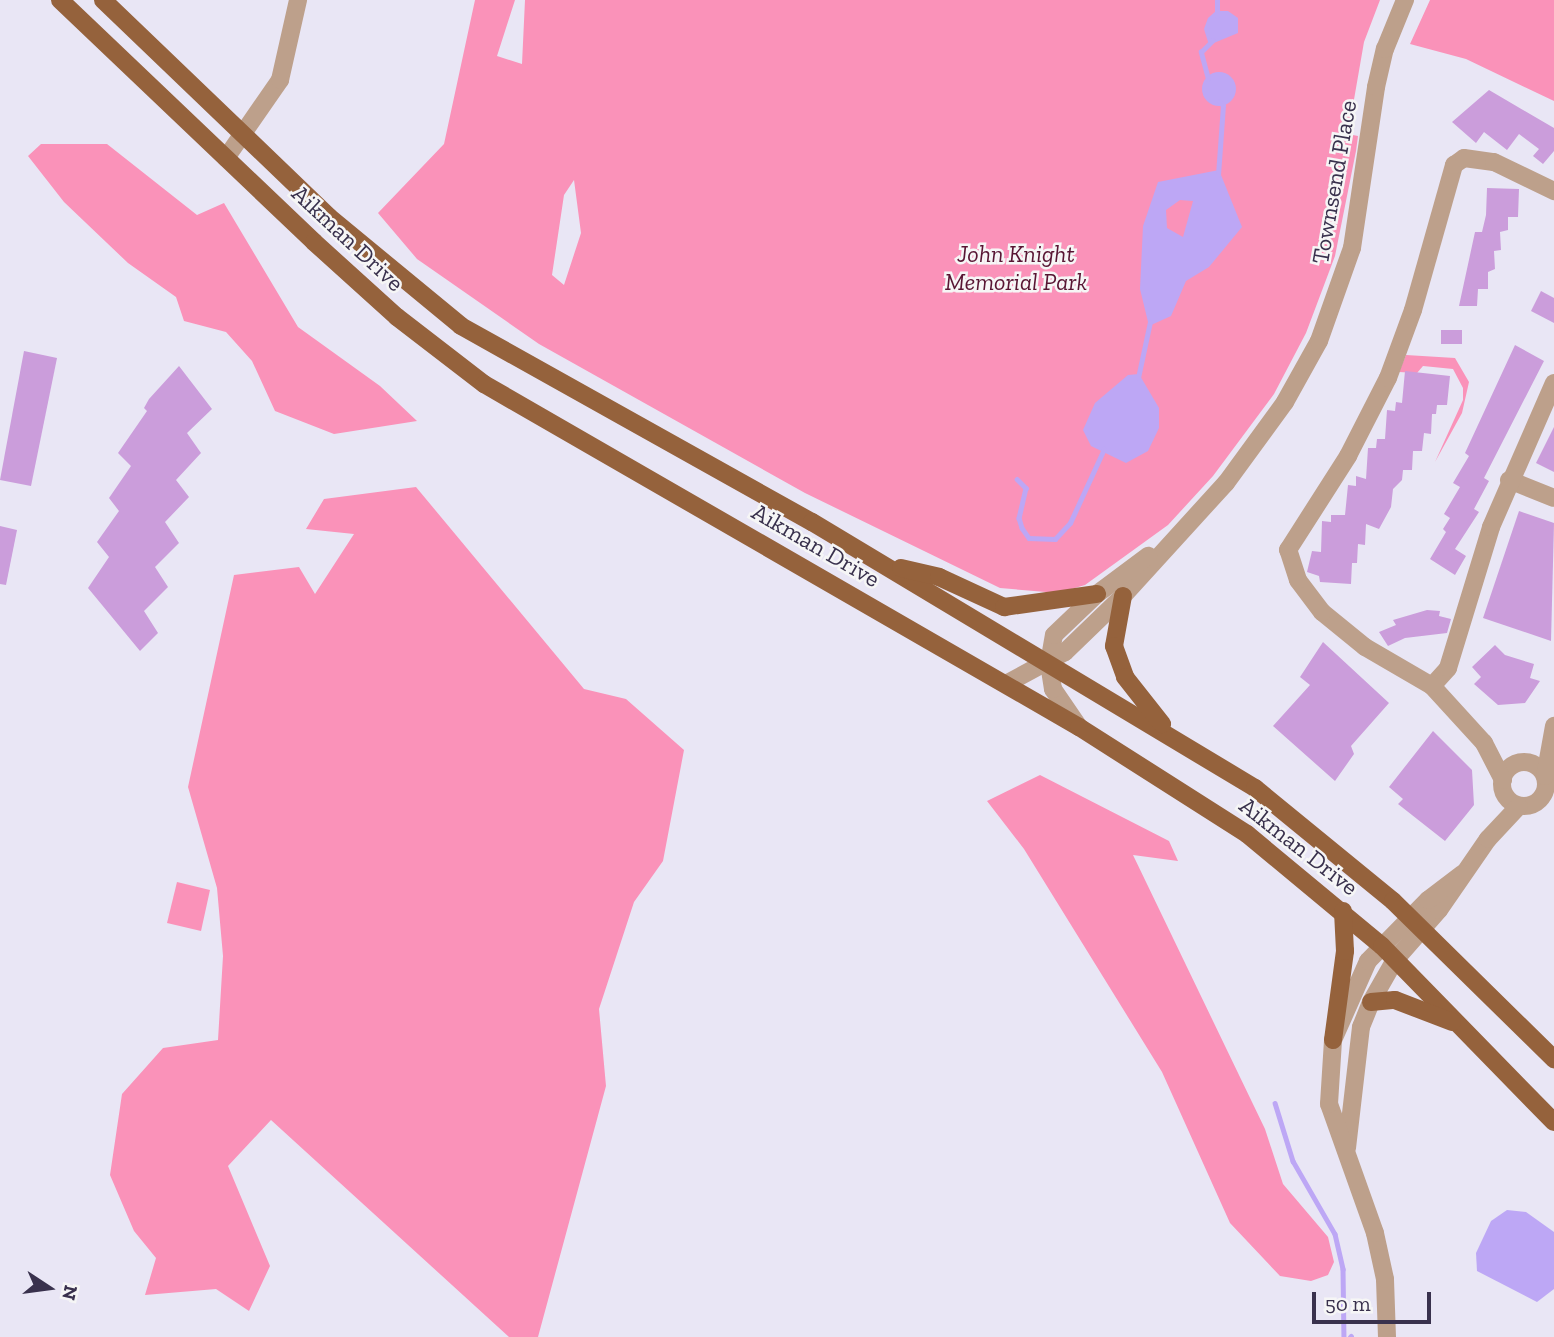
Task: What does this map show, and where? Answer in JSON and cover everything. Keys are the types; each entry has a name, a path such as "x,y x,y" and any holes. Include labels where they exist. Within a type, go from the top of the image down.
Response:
{"main road":[{"name":"Aikman Drive","path":"103,0 397,278 461,326 880,563 1168,732 1255,788 1417,924 1554,1059"},
{"name":"Aikman Drive","path":"71,3 226,158 397,317 484,384 1079,727 1247,834 1382,946 1554,1122"},
{"path":"880,563 939,577 1004,607 1097,594"},
{"path":"1123,596 1114,646 1125,677 1168,732"},
{"path":"1333,1040 1345,951 1343,911"},
{"path":"1371,1002 1395,1000 1459,1025"}],"street":[{"path":"226,158 280,80 298,0"},
{"name":"Townsend Place","path":"1006,684 1049,663 1123,596 1251,453 1318,341 1352,248 1376,87 1385,49 1405,0"},
{"path":"1554,191 1494,162 1464,158 1454,164 1413,310 1387,379 1348,456 1289,544 1292,566 1322,612 1365,647 1432,686 1484,743 1504,787 1528,804 1554,808"},
{"path":"1432,686 1448,668 1509,480 1554,383"},
{"path":"1509,480 1554,498"},
{"name":"Townsend Place","path":"1049,663 1054,635 1097,594 1176,536"},
{"path":"1049,663 1053,689 1079,727"},
{"path":"1488,839 1504,787 1554,726"},
{"path":"1346,1155 1361,1027 1371,1002 1417,924 1462,874 1488,839 1548,784 1554,726"},
{"path":"1484,743 1521,763 1548,784"},
{"path":"1387,1337 1382,1267 1329,1104 1333,1040 1358,977 1382,946 1417,924"}],"green space":[{"name":"John Knight Memorial Park","path":"475,0 515,0 497,56 522,64 525,0 1380,0 1364,42 1348,134 1358,136 1356,151 1335,256 1306,333 1274,394 1213,476 1168,525 1085,585 1058,593 1000,588 805,493 539,344 417,259 378,213 444,144","holes":["574,180 581,233 564,285 552,275 564,195"]},
{"path":"1430,0 1554,0 1554,101 1466,59 1410,44"},
{"path":"41,144 107,144 197,215 224,203 298,327 380,386 417,421 334,434 275,411 252,361 226,332 184,321 176,297 128,263 64,202 28,156"},
{"path":"1406,355 1455,358 1469,382 1462,413 1435,462 1463,400 1463,388 1453,369 1423,366 1417,373 1399,372"},
{"path":"416,487 584,689 626,699 684,750 663,861 634,902 599,1009 606,1086 538,1337 509,1337 271,1120 228,1166 270,1266 249,1311 216,1289 145,1295 156,1258 134,1231 110,1175 122,1094 163,1048 218,1040 223,956 217,888 188,787 234,575 299,567 315,594 354,534 306,529 324,499"},
{"path":"1040,775 1169,841 1178,861 1133,855 1265,1129 1283,1184 1328,1237 1334,1262 1328,1275 1311,1281 1280,1276 1230,1223 1162,1072 1024,849 987,801"},
{"path":"177,882 210,890 201,931 167,923"}],"shaded area":[{"path":"1216,11 1228,11 1238,18 1238,33 1209,45 1204,29 1208,18"},
{"path":"1219,72 1231,77 1236,89 1231,101 1219,106 1207,101 1202,89 1207,77"},
{"path":"1219,170 1242,227 1209,267 1186,281 1171,316 1149,326 1140,289 1143,226 1158,182","holes":["1180,200 1193,201 1183,237 1167,228 1166,210"]},
{"path":"1139,374 1159,408 1159,428 1148,451 1126,463 1091,446 1083,430 1095,403 1128,375"},
{"path":"1507,1210 1526,1212 1554,1232 1554,1289 1537,1302 1477,1271 1476,1253 1491,1221"}],"building":[{"path":"1489,90 1554,128 1554,151 1543,164 1533,156 1539,149 1519,134 1507,150 1484,132 1476,143 1452,122"},
{"path":"1487,188 1519,189 1518,217 1508,217 1508,230 1500,232 1501,250 1494,251 1495,269 1488,272 1488,289 1478,289 1477,306 1459,306 1475,232 1482,232"},
{"path":"1541,291 1554,298 1554,323 1531,311"},
{"path":"1441,330 1462,330 1462,344 1441,344"},
{"path":"1515,345 1544,361 1484,478 1489,481 1474,509 1479,512 1455,549 1466,556 1455,575 1430,559 1446,532 1443,529 1450,518 1444,514 1460,487 1453,483 1469,456 1465,453"},
{"path":"24,351 57,358 31,486 0,480"},
{"path":"179,366 212,409 187,433 201,453 176,480 189,497 165,522 179,543 155,567 168,587 144,611 158,633 140,651 88,588 109,557 97,542 119,511 109,498 131,466 118,453 147,411 144,408 149,399"},
{"path":"1405,371 1450,376 1447,405 1437,405 1436,414 1432,414 1431,434 1424,433 1422,451 1413,451 1412,470 1403,470 1402,480 1393,489 1391,507 1379,529 1366,524 1365,545 1358,544 1357,563 1352,563 1351,584 1320,582 1319,576 1307,572 1312,551 1321,552 1322,521 1331,522 1331,515 1345,515 1348,485 1356,486 1356,476 1366,479 1368,448 1376,448 1377,439 1385,439 1387,410 1395,411 1396,402 1402,403"},
{"path":"1554,427 1554,472 1536,463"},
{"path":"1519,511 1554,523 1551,641 1483,618"},
{"path":"0,526 17,530 6,585 0,584"},
{"path":"1427,610 1440,611 1439,616 1451,619 1447,633 1405,638 1388,646 1379,632 1396,625 1393,620"},
{"path":"1323,642 1389,703 1351,746 1354,754 1335,781 1273,726 1310,685 1300,677"},
{"path":"1495,645 1505,655 1534,664 1530,678 1540,681 1525,703 1498,705 1474,684 1481,677 1472,667"},
{"path":"1433,731 1472,770 1474,805 1445,841 1398,804 1403,799 1389,787"}],"waterway":[{"path":"1217,0 1217,16"},
{"path":"1208,79 1201,52 1212,41"},
{"path":"1218,175 1223,106 1220,102"},
{"path":"1138,378 1150,322"},
{"path":"1017,479 1026,488 1019,518 1022,528 1029,538 1055,539 1070,523 1104,449"},
{"path":"1275,1103 1293,1161 1335,1234 1343,1269 1344,1337"}]}
